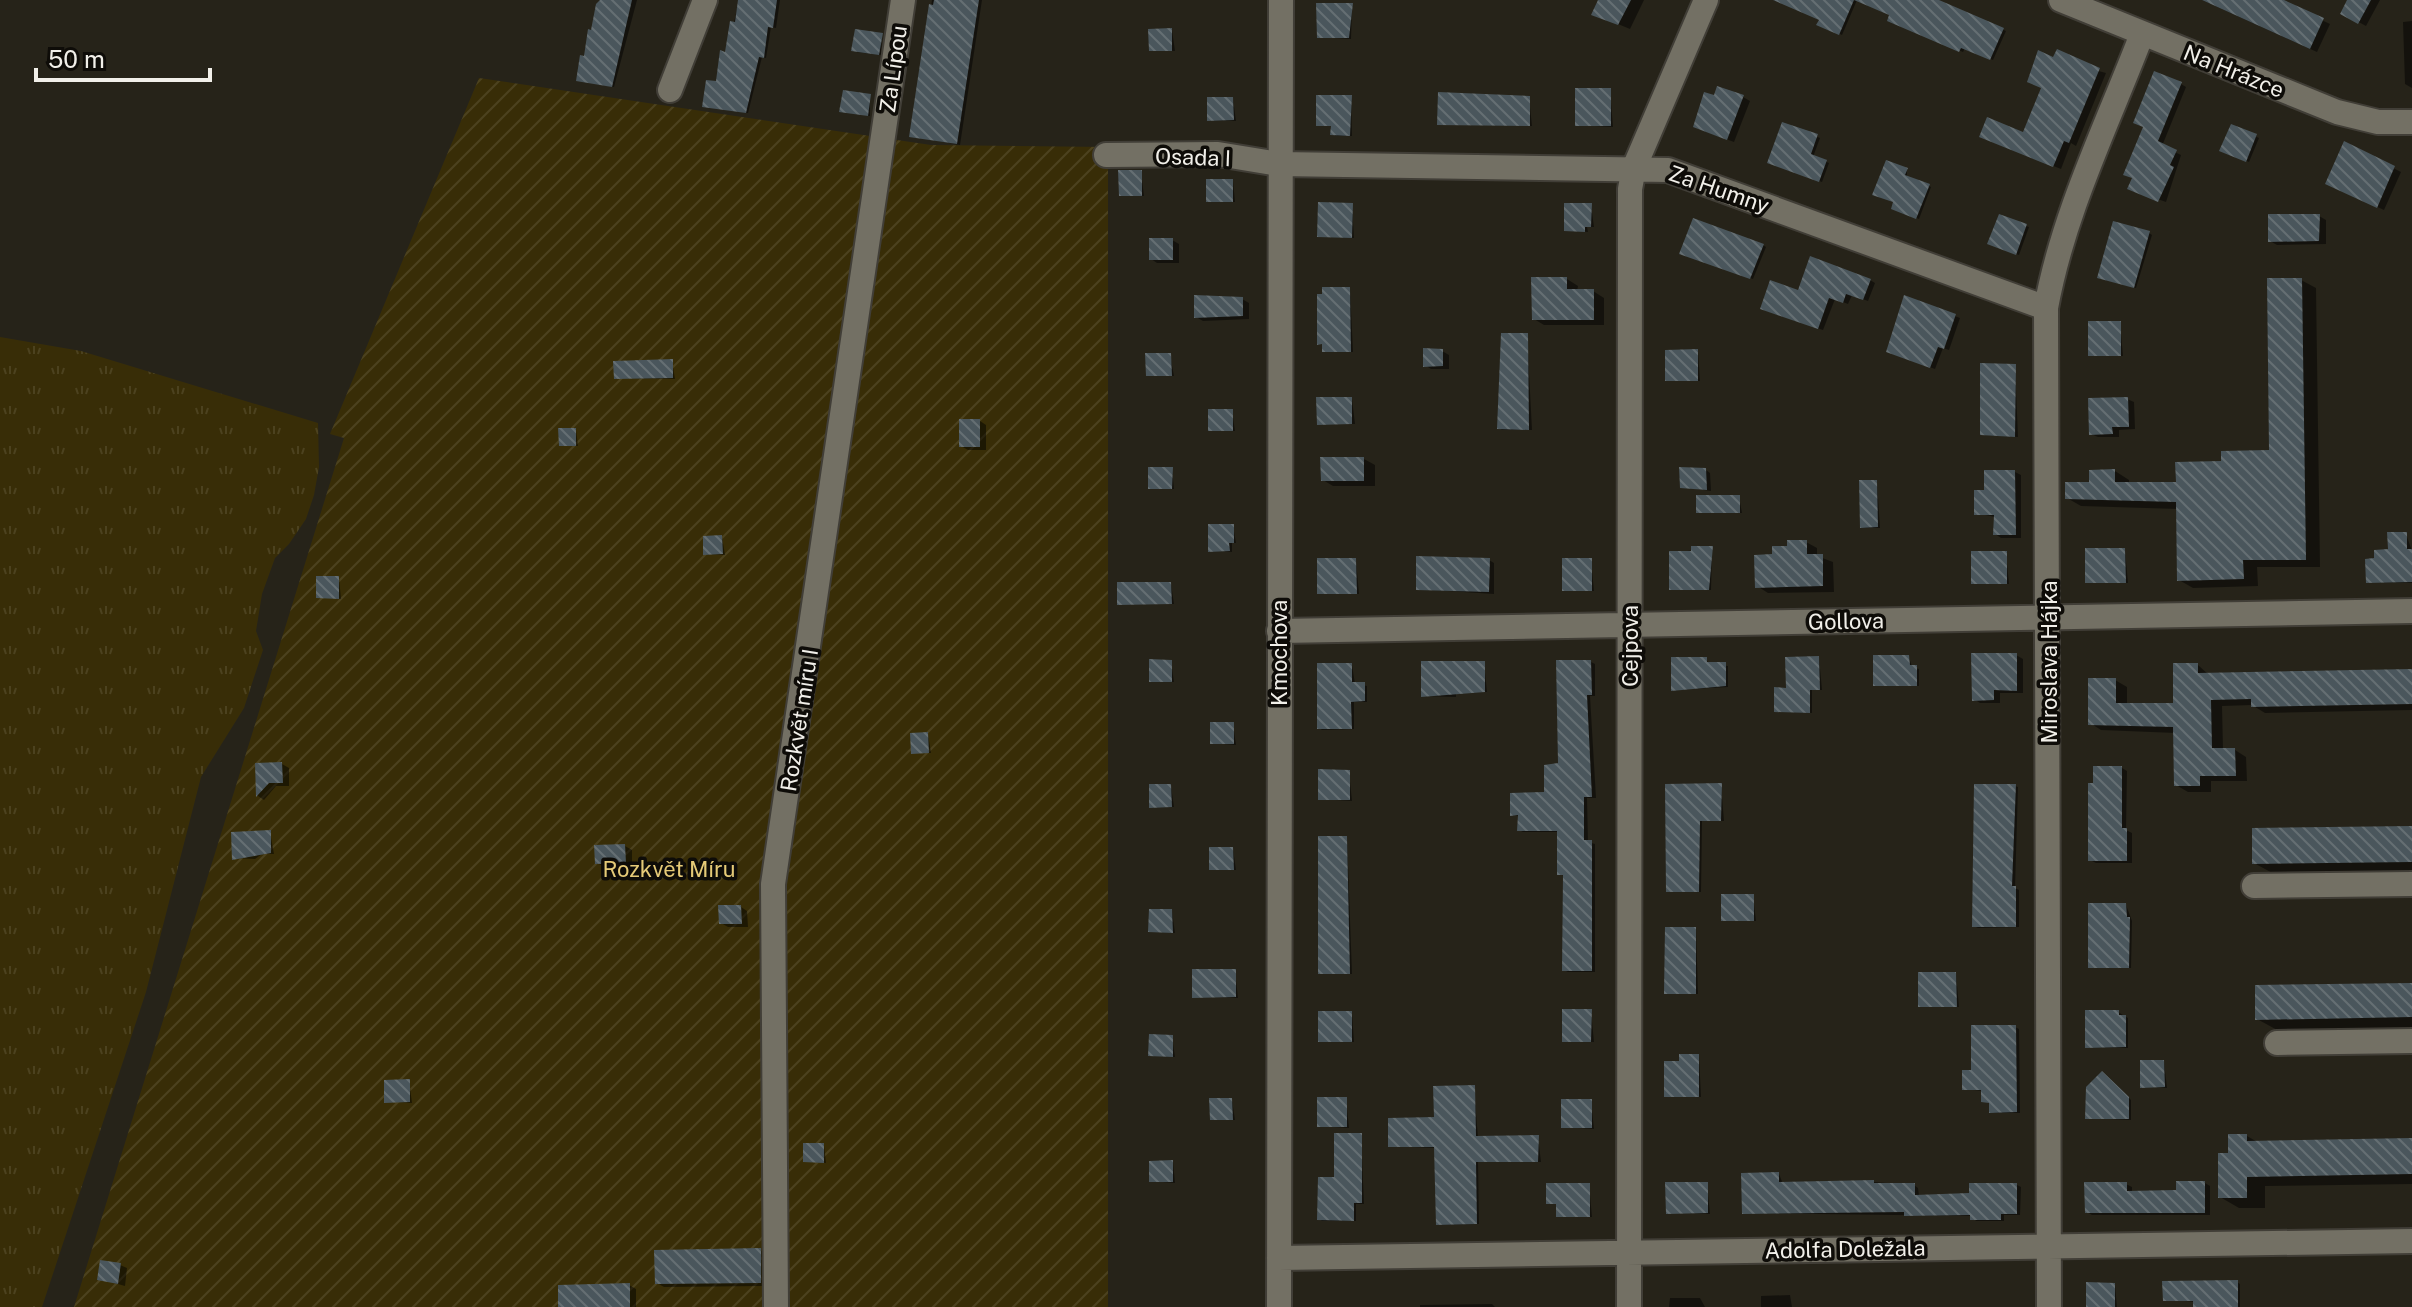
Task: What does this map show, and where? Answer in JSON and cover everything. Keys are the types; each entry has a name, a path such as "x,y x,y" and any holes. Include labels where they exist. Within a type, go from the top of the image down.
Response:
{"street":[{"path":"670,90 705,0"},
{"name":"Za Lípou","path":"884,138 903,0"},
{"name":"Kmochova","path":"1279,1307 1281,0"},
{"name":"Cejpova","path":"1629,1307 1630,205 1634,168 1706,0"},
{"name":"Na Hrázce","path":"2061,0 2337,112 2378,122 2412,122"},
{"name":"Miroslava Hájka","path":"2049,1307 2046,308 2053,271 2070,221 2142,34"},
{"name":"Rozkvět míru I","path":"776,1307 773,884 884,138"},
{"name":"Osada I","path":"1106,155 1218,154 1279,164"},
{"name":"Za Humny","path":"1279,164 1668,170 2046,308"},
{"name":"Gollova","path":"1279,631 2412,611"},
{"path":"2254,886 2412,884"},
{"path":"2277,1043 2412,1041"},
{"name":"Adolfa Doležala","path":"1279,1258 2412,1241"}],"green space":[{"name":"Rozkvět Míru","path":"479,78 931,145 1108,147 1108,1307 74,1307 344,438 330,434"},
{"path":"0,337 81,351 318,423 319,467 314,495 306,519 275,558 262,594 256,631 263,650 244,708 201,777 146,992 42,1307 0,1307"}],"building":[{"path":"600,0 632,0 612,87 576,81 580,55 584,56 588,29 591,30 596,4"},
{"path":"738,0 777,0 773,28 768,27 764,58 759,57 746,113 702,107 706,80 716,81 720,50 725,52 730,21 735,22"},
{"path":"934,0 979,0 957,144 909,137 929,4 933,5"},
{"path":"1598,0 1631,0 1618,25 1591,15"},
{"path":"1773,0 1854,0 1839,35 1816,25 1819,20"},
{"path":"1854,0 1939,0 2004,28 1990,60 1961,48 1959,52 1887,21 1889,15"},
{"path":"2202,0 2284,0 2324,18 2310,49"},
{"path":"2347,0 2371,0 2358,24 2340,14"},
{"path":"1316,3 1353,3 1349,38 1317,38"},
{"path":"1172,28 1172,51 1149,51 1148,29"},
{"path":"855,29 883,33 879,55 851,51"},
{"path":"2057,49 2100,68 2069,143 2064,141 2053,167 1979,137 1987,117 2023,132 2041,88 2027,82 2038,50 2053,57"},
{"path":"2154,71 2182,82 2158,141 2177,150 2170,165 2174,167 2158,202 2127,189 2132,178 2123,175 2143,127 2133,123"},
{"path":"1717,86 1744,95 1727,140 1693,127 1704,92 1714,95"},
{"path":"1575,88 1611,88 1611,126 1575,126"},
{"path":"843,90 871,94 868,116 839,112"},
{"path":"1438,92 1530,96 1530,126 1437,125"},
{"path":"1316,95 1352,95 1350,136 1330,135 1331,126 1316,126"},
{"path":"1207,97 1233,97 1234,120 1207,121"},
{"path":"1782,122 1818,134 1811,154 1827,160 1819,182 1767,163"},
{"path":"2231,124 2257,134 2246,162 2219,151"},
{"path":"2344,141 2395,166 2377,208 2325,184"},
{"path":"1886,160 1908,168 1905,175 1930,184 1916,219 1891,209 1893,202 1872,195"},
{"path":"1118,170 1142,170 1142,196 1119,196"},
{"path":"1206,179 1233,179 1233,202 1206,202"},
{"path":"1318,202 1353,203 1352,238 1317,237"},
{"path":"1564,203 1592,203 1591,227 1585,227 1585,232 1564,231"},
{"path":"1999,214 2027,224 2016,255 1987,244"},
{"path":"2268,214 2320,214 2319,241 2268,242"},
{"path":"1693,218 1764,244 1750,279 1679,254"},
{"path":"2113,221 2150,231 2134,288 2097,278"},
{"path":"1149,238 1173,238 1173,260 1149,260"},
{"path":"1810,256 1871,279 1863,300 1846,294 1843,303 1829,298 1818,329 1760,309 1770,280 1798,290"},
{"path":"1531,277 1567,277 1567,289 1594,289 1594,320 1532,320"},
{"path":"2267,278 2302,278 2306,560 2243,560 2244,579 2177,581 2176,502 2065,499 2065,482 2089,482 2089,470 2115,469 2115,482 2176,482 2175,462 2221,461 2221,451 2269,450"},
{"path":"1322,287 1350,287 1351,352 1322,352 1322,344 1317,345 1317,294 1322,294"},
{"path":"1194,295 1243,297 1243,316 1194,318"},
{"path":"1904,295 1956,314 1944,349 1938,347 1930,368 1886,352"},
{"path":"2088,321 2121,321 2121,356 2088,356"},
{"path":"1501,333 1528,333 1529,430 1497,429"},
{"path":"1423,348 1443,349 1443,366 1423,367"},
{"path":"1698,349 1698,381 1665,381 1665,350"},
{"path":"1145,353 1171,353 1172,376 1146,376"},
{"path":"673,359 673,378 614,379 613,361"},
{"path":"1980,363 2016,364 2015,437 1980,435"},
{"path":"1316,397 1352,397 1352,424 1317,425"},
{"path":"2128,397 2129,427 2112,427 2113,434 2089,435 2088,398"},
{"path":"1208,409 1233,409 1233,431 1208,431"},
{"path":"959,419 980,419 980,447 959,447"},
{"path":"558,428 576,428 576,446 559,446"},
{"path":"1320,457 1364,457 1364,481 1321,481"},
{"path":"1148,467 1173,467 1172,489 1148,489"},
{"path":"1679,467 1706,468 1707,490 1680,488"},
{"path":"1984,470 2015,470 2016,535 1993,535 1994,515 1974,515 1974,490 1984,490"},
{"path":"1859,480 1877,480 1878,527 1860,528"},
{"path":"1696,495 1740,495 1740,513 1696,513"},
{"path":"1208,524 1234,524 1234,543 1229,543 1230,551 1208,552"},
{"path":"2387,532 2407,532 2407,549 2412,549 2412,582 2366,583 2365,559 2374,558 2374,550 2388,549"},
{"path":"722,535 723,554 703,555 703,536"},
{"path":"1787,540 1807,540 1807,554 1823,554 1823,586 1755,588 1754,555 1772,554 1772,546 1787,546"},
{"path":"1691,546 1713,546 1709,590 1669,590 1669,551 1691,551"},
{"path":"2085,548 2125,548 2126,583 2085,583"},
{"path":"1971,551 2007,551 2007,584 1971,584"},
{"path":"1416,556 1490,558 1489,592 1416,590"},
{"path":"1317,558 1356,558 1357,594 1317,594"},
{"path":"1562,558 1592,558 1592,591 1562,591"},
{"path":"316,576 339,576 339,599 316,598"},
{"path":"1117,582 1171,582 1172,604 1117,605"},
{"path":"1971,653 2017,653 2017,691 1994,690 1994,700 1972,701"},
{"path":"1873,655 1909,655 1910,665 1917,665 1917,686 1873,686"},
{"path":"1819,656 1820,690 1810,690 1810,713 1774,712 1774,687 1786,688 1785,657"},
{"path":"1671,657 1707,657 1707,662 1726,662 1726,686 1671,691"},
{"path":"1149,659 1172,660 1172,682 1149,682"},
{"path":"1556,660 1591,660 1592,695 1587,695 1592,797 1584,797 1584,840 1592,840 1592,971 1562,971 1563,875 1557,875 1557,831 1517,831 1518,815 1510,816 1510,793 1544,792 1544,765 1558,763"},
{"path":"1421,661 1485,661 1485,692 1421,697"},
{"path":"1317,663 1352,663 1352,682 1365,682 1365,701 1351,702 1352,729 1317,729"},
{"path":"2173,663 2198,663 2198,673 2412,669 2412,704 2251,707 2251,699 2211,700 2212,748 2235,748 2236,776 2200,776 2200,786 2174,786 2173,727 2088,725 2088,678 2116,678 2116,703 2173,703"},
{"path":"1210,722 1234,722 1234,744 1210,744"},
{"path":"928,732 929,753 911,754 910,733"},
{"path":"282,762 283,783 269,783 256,797 255,763"},
{"path":"2093,766 2122,766 2122,828 2127,828 2127,861 2088,861 2088,783 2093,783"},
{"path":"1318,769 1350,770 1350,800 1318,800"},
{"path":"1722,783 1721,821 1700,821 1699,892 1666,892 1665,784"},
{"path":"1149,784 1171,784 1172,807 1149,808"},
{"path":"1974,784 2016,784 2012,886 2016,886 2016,927 1972,927"},
{"path":"2412,826 2412,862 2252,864 2252,828"},
{"path":"271,830 271,853 232,860 231,832"},
{"path":"1318,836 1347,836 1350,974 1318,974"},
{"path":"625,844 626,863 595,864 594,845"},
{"path":"1209,847 1233,847 1234,870 1209,870"},
{"path":"1721,894 1754,894 1754,921 1721,921"},
{"path":"2088,903 2126,903 2127,917 2130,917 2129,968 2088,968"},
{"path":"718,905 741,905 742,924 719,924"},
{"path":"1149,909 1172,909 1173,933 1148,932"},
{"path":"1665,927 1696,927 1696,994 1664,994"},
{"path":"1192,969 1236,969 1236,997 1192,998"},
{"path":"1918,972 1956,972 1957,1007 1918,1007"},
{"path":"2412,983 2412,1017 2255,1020 2255,985"},
{"path":"1562,1009 1592,1009 1591,1042 1562,1042"},
{"path":"2085,1010 2119,1010 2119,1015 2126,1015 2126,1047 2085,1048"},
{"path":"1318,1011 1352,1011 1352,1042 1318,1042"},
{"path":"1971,1025 2016,1025 2017,1112 1989,1113 1989,1103 1981,1102 1981,1090 1962,1090 1962,1070 1971,1070"},
{"path":"1149,1034 1173,1035 1173,1057 1148,1056"},
{"path":"1679,1054 1699,1054 1699,1097 1664,1097 1664,1061 1679,1061"},
{"path":"2140,1060 2164,1060 2165,1087 2140,1088"},
{"path":"2102,1071 2129,1097 2129,1119 2085,1119 2086,1087"},
{"path":"410,1079 410,1102 384,1103 384,1080"},
{"path":"1475,1085 1476,1136 1539,1135 1538,1162 1476,1162 1477,1224 1436,1225 1434,1147 1388,1147 1388,1118 1434,1117 1433,1086"},
{"path":"1317,1097 1347,1097 1347,1127 1317,1127"},
{"path":"1209,1098 1232,1098 1233,1120 1210,1120"},
{"path":"1561,1099 1592,1099 1592,1128 1561,1128"},
{"path":"1334,1133 1362,1133 1362,1203 1354,1203 1354,1221 1317,1220 1318,1177 1334,1177"},
{"path":"2228,1134 2247,1134 2247,1141 2412,1138 2412,1174 2247,1177 2247,1198 2218,1198 2218,1153 2228,1153"},
{"path":"803,1143 824,1143 824,1163 803,1162"},
{"path":"1173,1160 1173,1182 1149,1182 1149,1161"},
{"path":"1779,1172 1779,1182 1874,1180 1874,1183 1915,1183 1915,1195 1969,1193 1969,1183 2017,1183 2017,1214 2001,1214 2001,1220 1970,1220 1970,1215 1904,1216 1904,1212 1742,1214 1741,1173"},
{"path":"2176,1181 2205,1181 2205,1213 2085,1213 2084,1182 2127,1182 2127,1191 2176,1190"},
{"path":"1665,1182 1708,1182 1708,1213 1666,1214"},
{"path":"1546,1183 1590,1183 1590,1217 1556,1217 1556,1204 1546,1204"},
{"path":"761,1248 761,1283 655,1284 654,1250"},
{"path":"100,1260 121,1263 118,1284 97,1280"},
{"path":"2238,1280 2238,1307 2193,1307 2193,1301 2163,1301 2162,1281"},
{"path":"2086,1282 2115,1283 2115,1307 2086,1307"},
{"path":"630,1283 630,1307 558,1307 558,1285"}]}
